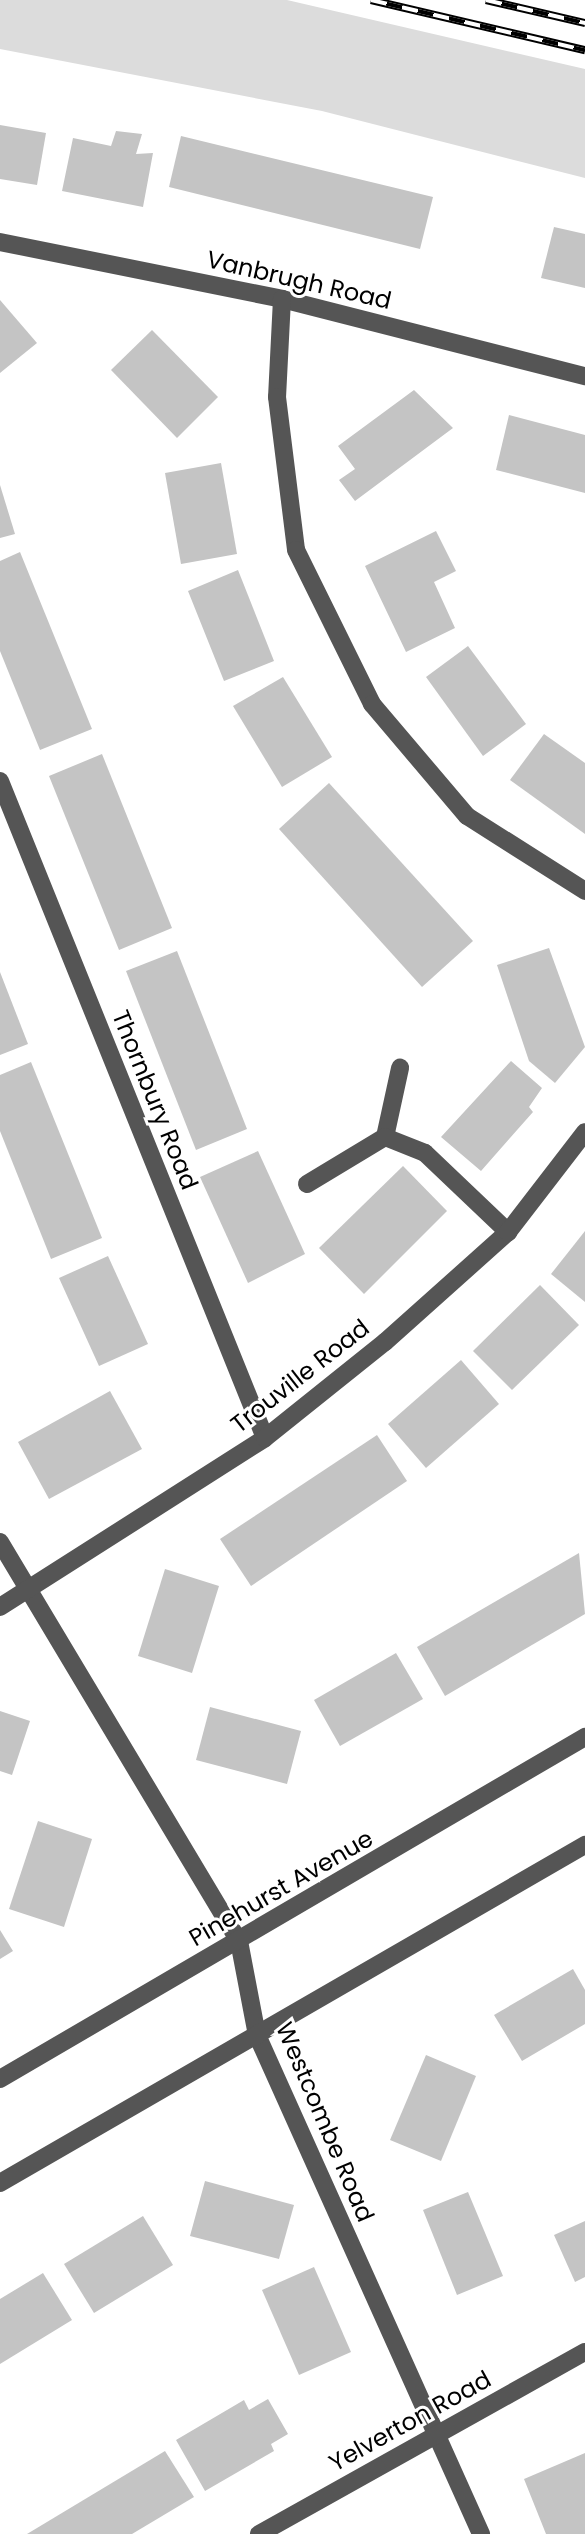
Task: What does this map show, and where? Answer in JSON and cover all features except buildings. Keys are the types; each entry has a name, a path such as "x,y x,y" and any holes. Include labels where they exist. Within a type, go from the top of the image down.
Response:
{"street":[{"name":"Vanbrugh Road","path":"0,242 282,299 585,376"},
{"path":"282,299 277,397 296,550 372,705 467,816 585,891"},
{"name":"Thornbury Road","path":"0,781 265,1437"},
{"path":"307,1184 386,1137 400,1068"},
{"name":"Trouville Road","path":"0,1607 29,1595 265,1437 508,1233 585,1132"},
{"path":"386,1137 425,1153 508,1233"},
{"name":"Westcombe Road","path":"0,1542 29,1595 239,1941 257,2035 481,2534"},
{"name":"Pinehurst Avenue","path":"0,2079 585,1737"},
{"path":"0,2183 585,1845"},
{"name":"Yelverton Road","path":"259,2534 435,2433 585,2352"}],"shaded area":[{"path":"0,0 287,0 585,69 585,178 322,111 0,49"}],"railway":[{"path":"371,0 585,50"},
{"path":"486,0 585,23"}]}
